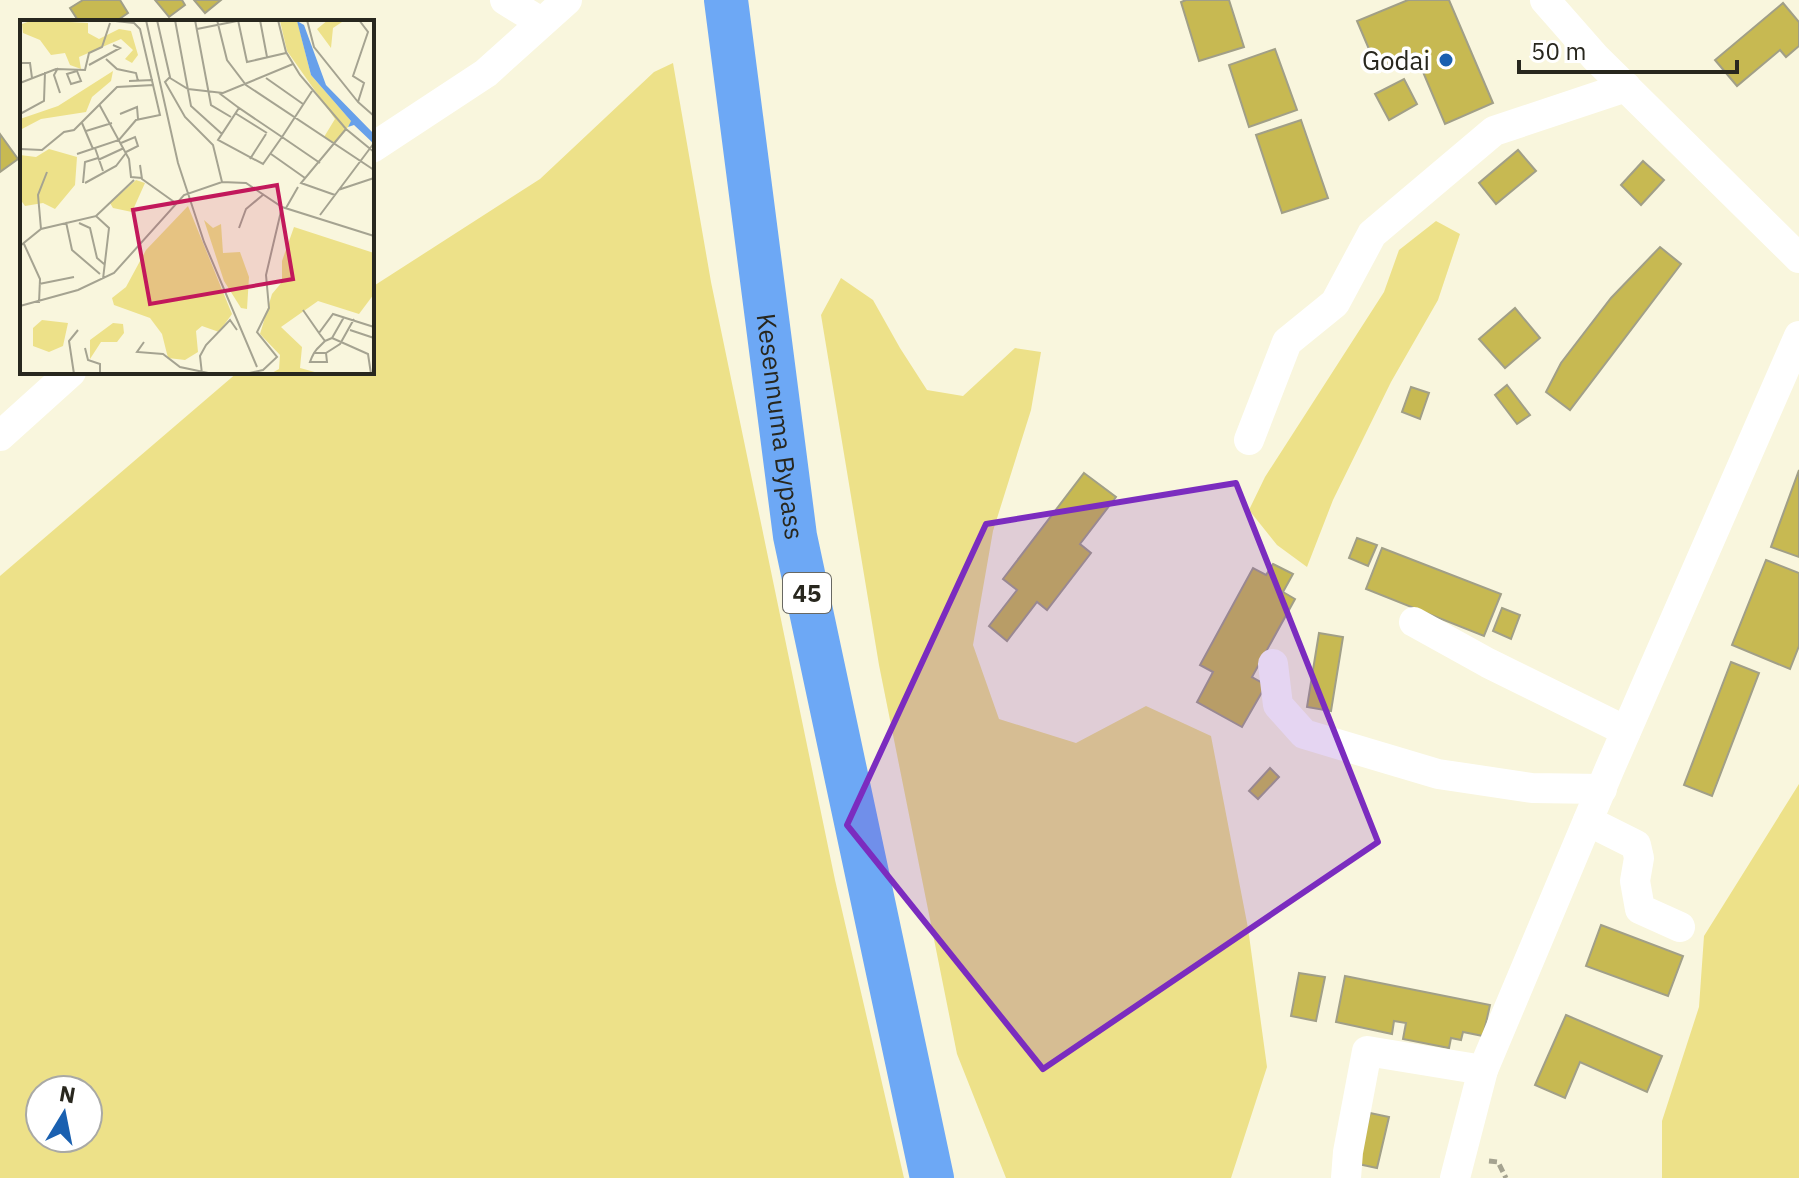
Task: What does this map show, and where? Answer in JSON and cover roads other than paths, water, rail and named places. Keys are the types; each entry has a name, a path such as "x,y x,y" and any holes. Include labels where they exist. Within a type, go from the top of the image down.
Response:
{"highway":[{"name":"Kesennuma Bypass","path":"726,0 795,536 932,1178"}],"street":[{"path":"374,147 486,73 567,0"},
{"path":"1545,0 1626,87 1799,258"},
{"path":"501,2 541,22"},
{"path":"1249,440 1287,342 1335,303 1372,234 1494,131 1626,87"},
{"path":"1455,1178 1483,1070 1626,731 1799,336"},
{"path":"0,436 69,374"},
{"path":"1414,622 1488,663 1626,731"},
{"path":"1273,664 1278,705 1304,734 1438,774 1532,788 1602,789"},
{"path":"1588,821 1636,845 1639,858 1635,881 1640,909 1680,927"},
{"path":"1346,1178 1367,1051 1483,1070"}],"place":[{"name":"Godai","path":"1446,60"}]}
